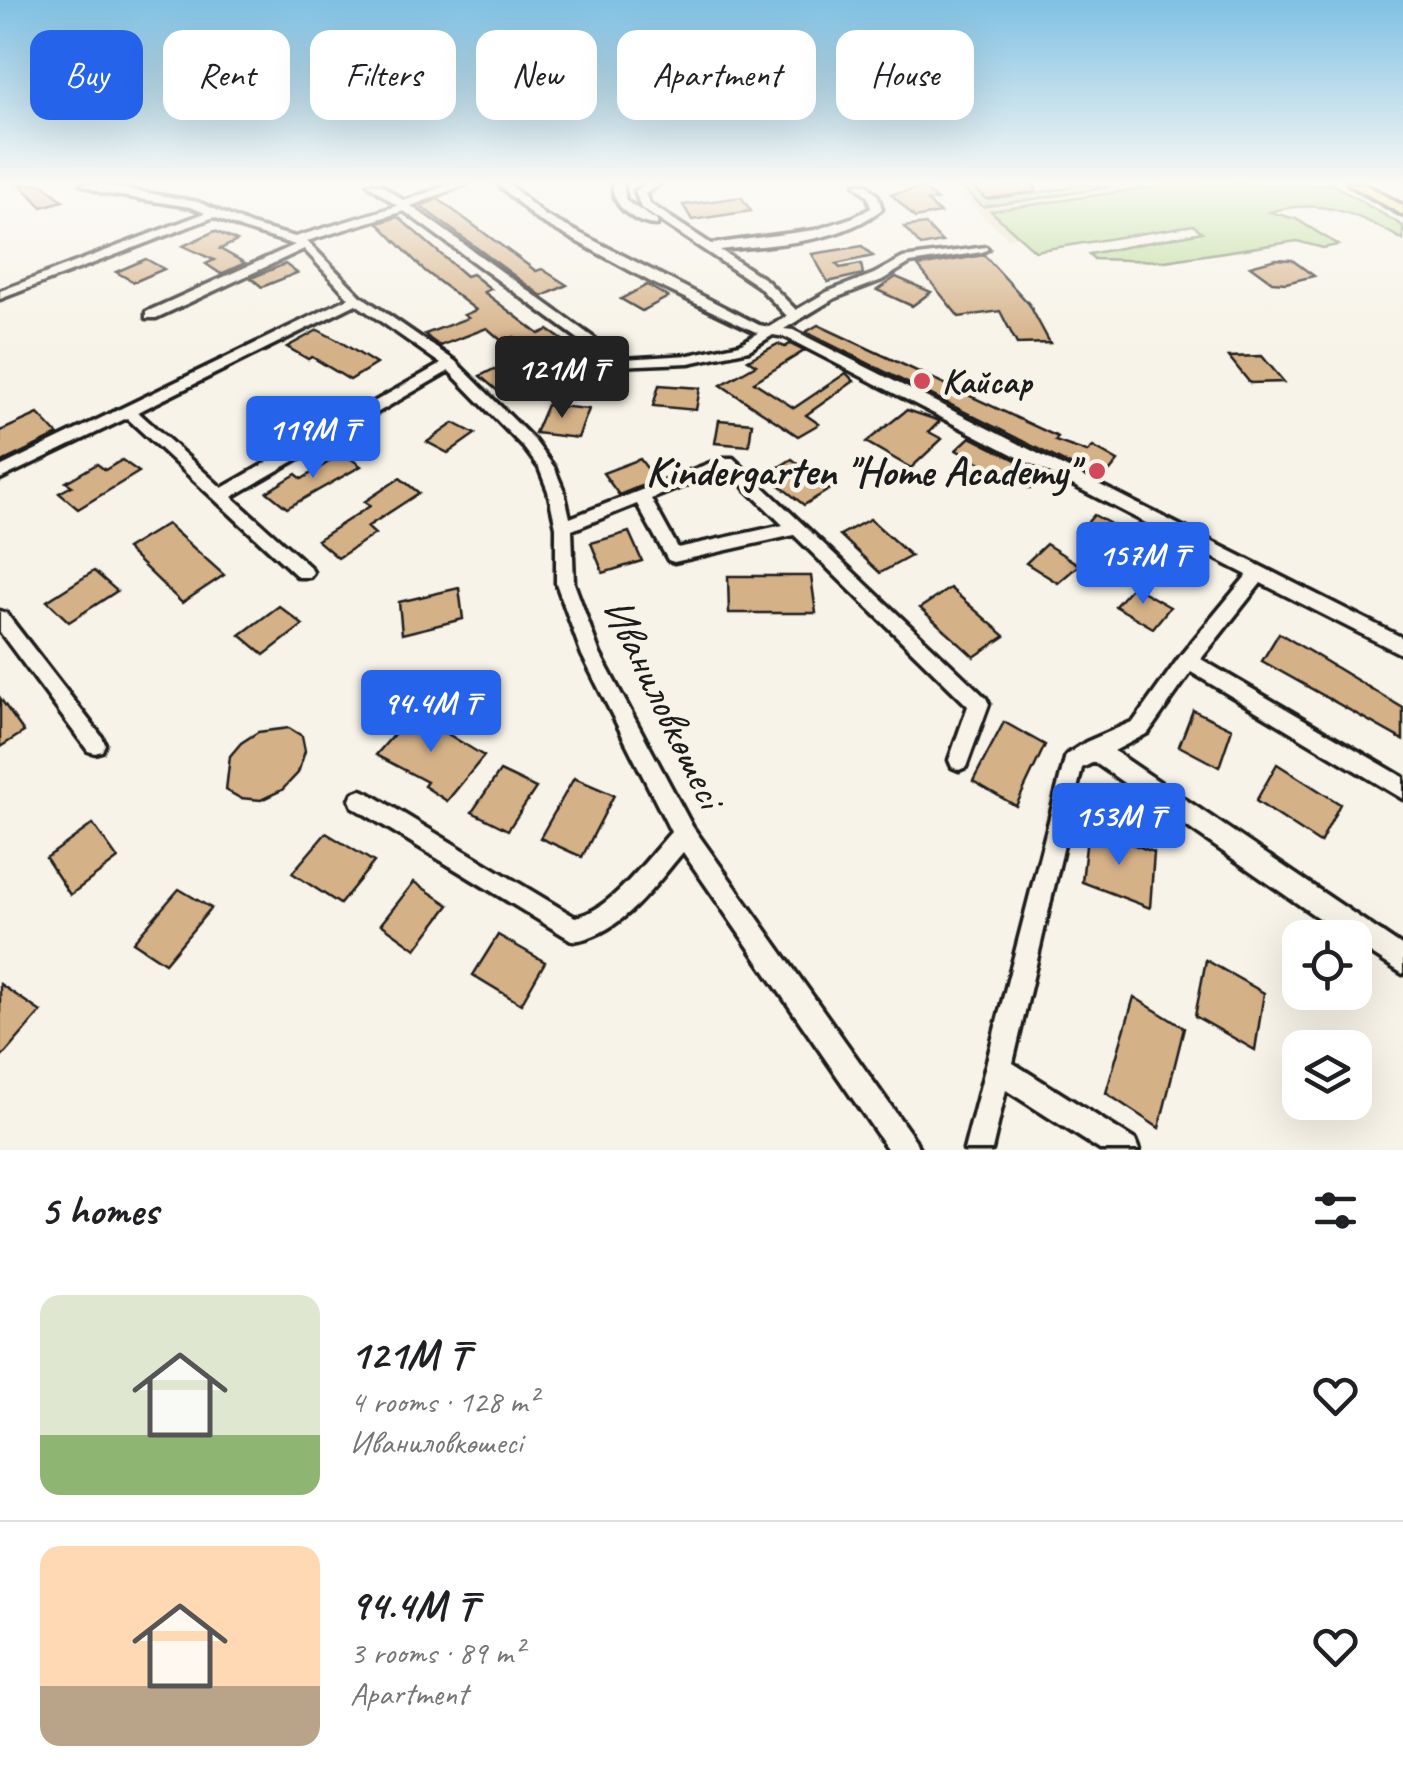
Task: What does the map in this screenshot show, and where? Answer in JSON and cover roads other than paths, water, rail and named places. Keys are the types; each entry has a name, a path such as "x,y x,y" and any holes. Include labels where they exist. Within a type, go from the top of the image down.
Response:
{"street":[{"path":"0,296 150,238"},
{"path":"286,238 302,242"},
{"path":"151,316 314,238"},
{"path":"449,238 620,362 717,354 744,346 832,295 878,277 906,260 982,249"},
{"path":"579,238 756,329 788,332 1403,647"},
{"path":"688,238 762,283 796,316"},
{"path":"707,248 785,238"},
{"name":"Иваниловкөшесі","path":"302,242 357,298 450,364 546,468 564,527 565,583 591,655 684,834 906,1150"},
{"path":"832,295 851,304"},
{"path":"0,474 357,298"},
{"path":"221,496 450,364"},
{"path":"128,410 304,572"},
{"path":"564,527 728,462 980,704 960,760"},
{"path":"642,498 674,555 796,529"},
{"path":"978,1150 1072,762 1142,727 1188,661 1259,573"},
{"path":"0,618 95,744"},
{"path":"1188,661 1403,789"},
{"path":"1093,749 1403,962"},
{"path":"362,800 573,929 583,930 603,922 684,834"},
{"path":"998,1069 1124,1150"}],"place":[{"name":"Кайсар","path":"922,381"},
{"name":"Kindergarten \"Home Academy\"","path":"1097,471"}]}
